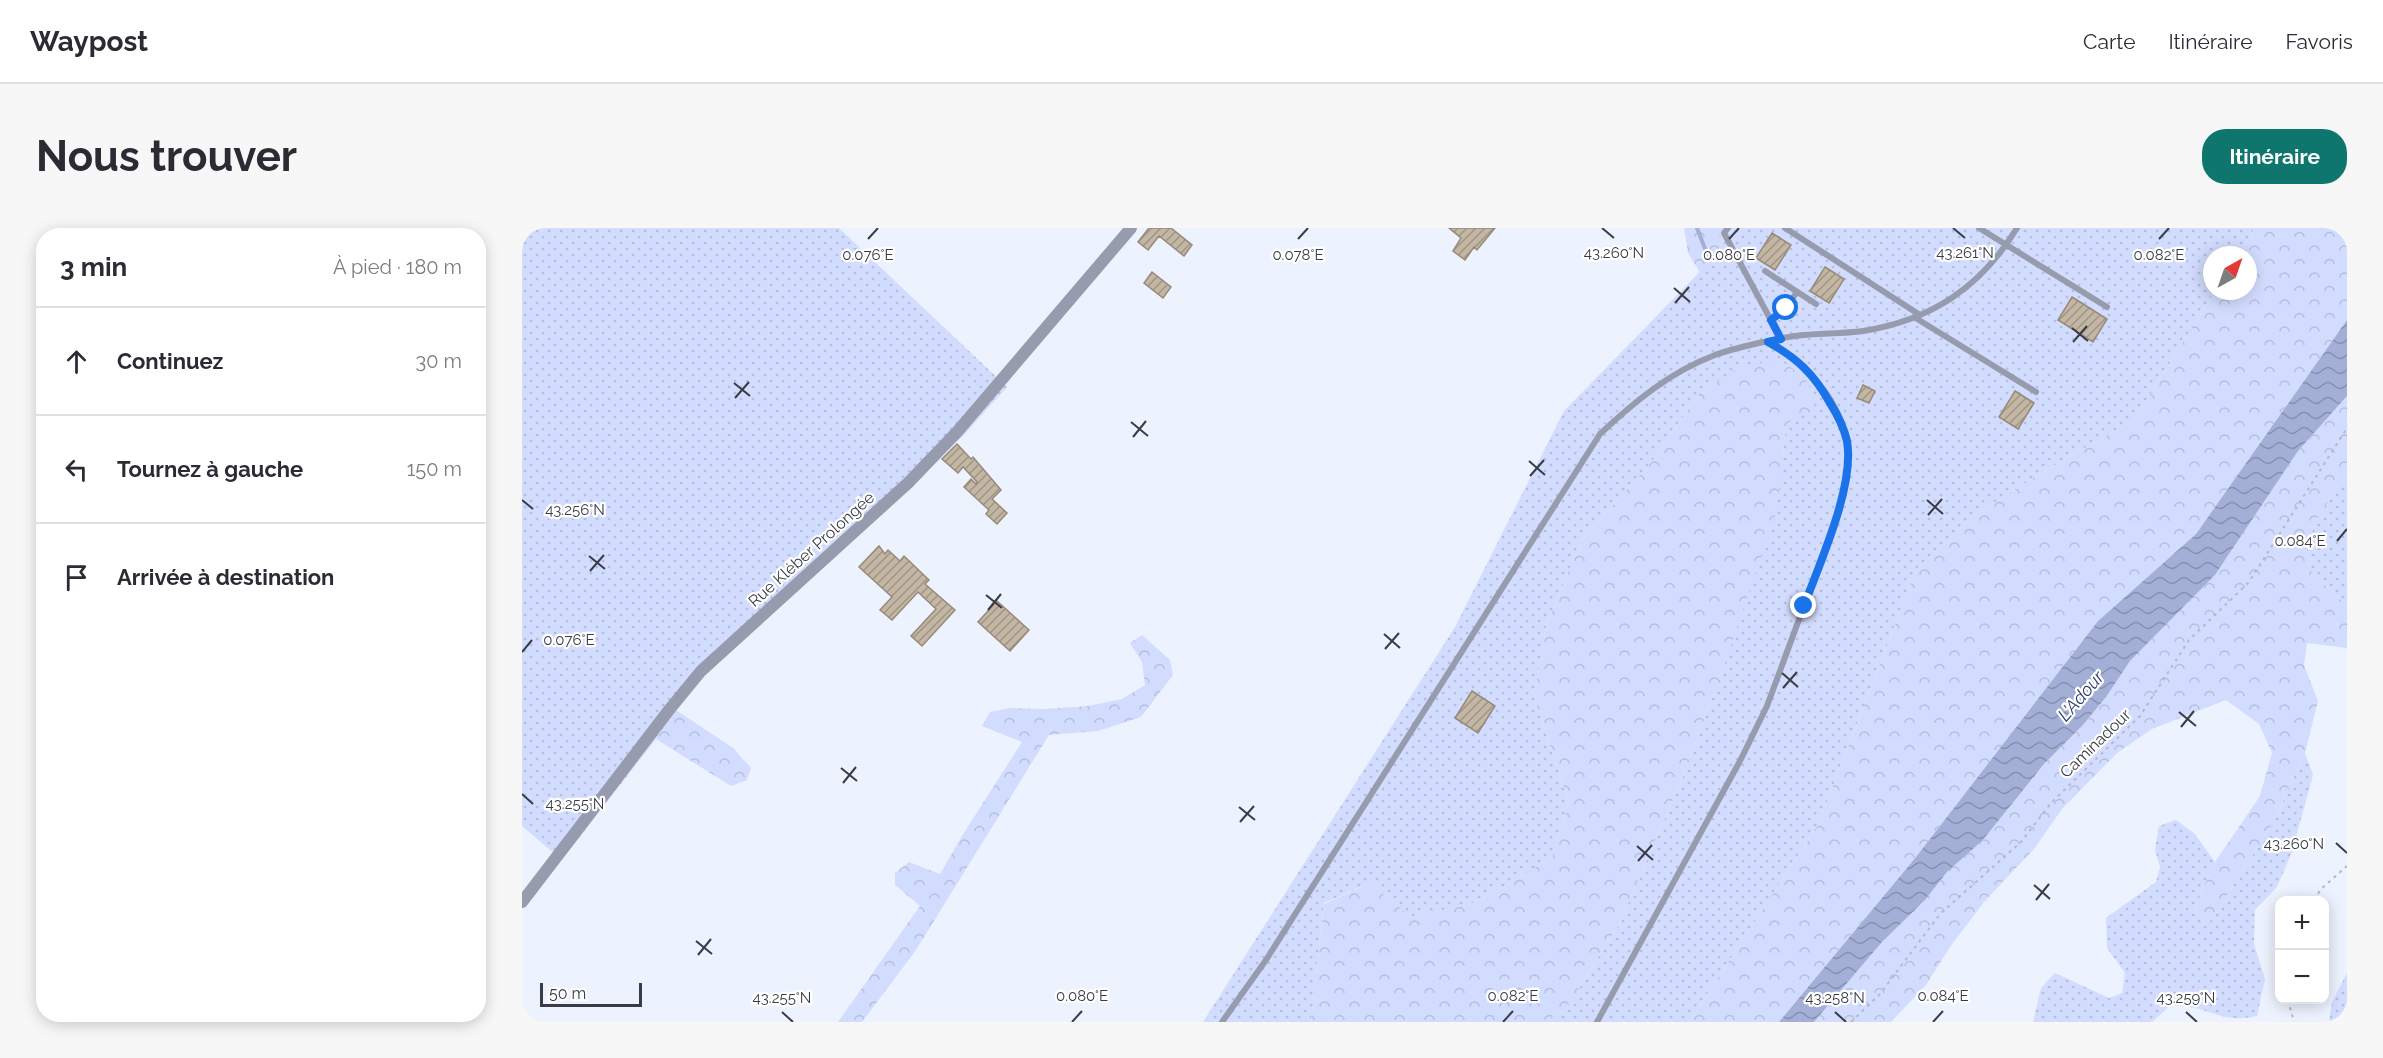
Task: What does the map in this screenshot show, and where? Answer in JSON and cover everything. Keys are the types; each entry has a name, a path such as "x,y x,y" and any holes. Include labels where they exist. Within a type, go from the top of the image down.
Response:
{"street":[{"name":"Rue Kléber Prolongée","path":"522,902 701,671 908,483 957,432 1131,228"}],"lane":[{"path":"1728,228 1724,233 1781,339"},
{"path":"1785,228 2036,393"},
{"path":"1979,228 2107,307"},
{"path":"1222,1022 1286,930 1600,434 1657,384 1716,355 1781,339 1863,331 1917,316 1942,305 1976,280 2017,228"},
{"path":"1765,271 1816,304"},
{"path":"1771,320 1786,308 1797,292"},
{"path":"1597,1022 1740,761 1767,706 1838,514 1844,490 1847,441 1837,414 1818,381 1790,354 1768,342"}],"path":[{"name":"Caminadour","path":"1851,1022 1880,994 1940,914 2021,842 2050,803 2140,716 2189,640 2249,582 2347,428"},
{"path":"2317,896 2321,889 2347,866"},
{"path":"2289,1004 2294,1022"}],"green space":[{"path":"522,228 839,228 1007,387 964,435 701,676 656,739 562,860 522,826"},
{"path":"1684,228 1717,228 1723,249 1701,274 1688,253"},
{"path":"1717,228 2255,228 2244,246 2203,246 2203,300 2209,300 2135,419 1977,513 1916,570 1818,825 1689,1022 1542,1022 1566,1009 1619,924 1686,770 1728,654 1783,454 1786,424 1699,394 1653,460 1581,541 1546,626 1534,697 1569,802 1552,857 1471,904 1411,917 1370,883 1324,903 1311,1022 1203,1022 1455,627 1564,411 1722,249"},
{"path":"2255,228 2347,228 2347,320 2196,534 2098,621 1916,857 1779,1022 1689,1022 1818,825 1916,570 1977,513 2135,419 2209,300 2257,300 2257,246 2244,246"},
{"path":"1781,361 1805,379 1811,390 1815,408 1786,424 1777,510 1686,770 1619,924 1566,1009 1542,1022 1311,1022 1324,904 1370,883 1411,917 1471,904 1552,857 1569,802 1534,697 1546,626 1581,541 1653,460 1699,394 1743,365"},
{"path":"2347,396 2347,473 2315,522 2306,553 2312,573 2340,599 2347,602 2347,648 2307,643 2304,665 2318,701 2305,753 2274,821 2213,918 2204,927 2194,909 2215,862 2260,796 2272,753 2259,724 2226,700 2152,729 2117,753 2062,809 2034,849 1984,902 1950,947 1926,985 1891,1022 1814,1022 1882,942 1925,900 1947,872 1982,841 2044,764 2082,726 2106,697 2130,661 2215,575 2298,451"},
{"path":"2347,473 2347,602 2340,599 2312,573 2306,553 2315,522"},
{"path":"1142,635 1170,660 1173,675 1141,717 1098,731 1049,735 916,950 862,1022 838,1022 920,906 895,885 895,873 909,862 940,874 1022,742 982,726 990,712 1010,708 1045,709 1088,706 1122,699 1145,685 1142,662 1130,643"},
{"path":"676,710 733,748 751,768 747,780 731,786 656,739"},
{"path":"2305,753 2313,775 2292,852 2277,887 2255,910 2254,944 2265,979 2257,1016 2231,1018 2192,1007 2171,1005 2152,1022 2033,1022 2041,988 2055,973 2109,998 2122,993 2125,973 2107,948 2106,918 2156,882 2160,867 2155,850 2159,826 2176,820 2195,834 2215,862 2194,909 2204,926 2213,918 2274,821"},
{"path":"2347,973 2347,1022 2329,1022 2332,1002"}],"water":[{"name":"L'Adour","path":"2347,320 2347,396 2298,451 2215,575 2130,661 2106,697 2082,726 2044,764 1982,841 1947,872 1925,900 1882,942 1814,1022 1779,1022 1916,857 2098,621 2196,534"}],"building":[{"path":"1149,228 1171,228 1192,245 1184,256 1159,236 1148,250 1138,242"},
{"path":"1449,228 1495,228 1477,250 1474,247 1465,260 1453,251 1461,238"},
{"path":"1772,233 1791,245 1775,270 1756,258"},
{"path":"1825,267 1844,279 1829,303 1810,291"},
{"path":"1152,272 1171,287 1163,298 1144,283"},
{"path":"2072,297 2107,319 2093,342 2058,320"},
{"path":"1863,385 1875,391 1869,403 1857,398"},
{"path":"2015,391 2034,403 2018,429 1999,417"},
{"path":"957,444 971,459 973,457 1001,490 992,499 1007,513 997,524 986,514 989,510 964,487 971,479 976,484 977,482 963,467 958,473 942,459"},
{"path":"879,546 885,554 888,550 900,561 904,556 929,580 925,584 955,610 922,646 911,636 936,609 918,592 892,620 880,610 892,597 859,567"},
{"path":"997,601 1029,630 1010,651 978,622"},
{"path":"1472,691 1495,706 1478,733 1455,718"}],"waterway":[{"path":"1697,228 1709,259"}],"route":[{"path":"1786,308 1771,320 1781,339 1768,342 1790,354 1818,381 1837,414 1847,441 1844,490 1838,514 1804,606"}]}
